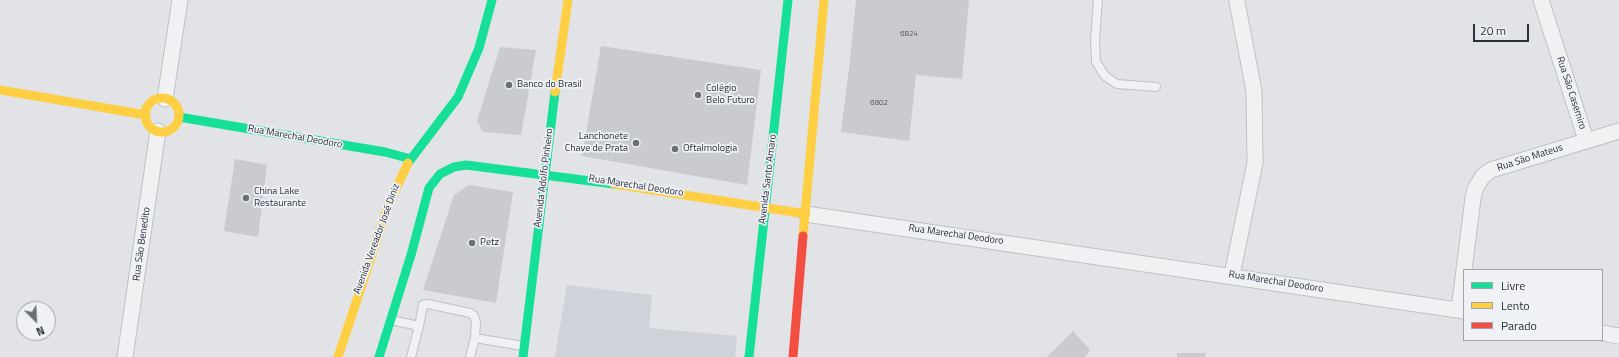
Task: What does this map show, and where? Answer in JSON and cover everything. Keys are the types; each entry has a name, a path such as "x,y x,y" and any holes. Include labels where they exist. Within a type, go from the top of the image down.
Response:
{"main road":[{"name":"Avenida Vereador José Diniz","path":"338,357 388,206 401,176 411,159 458,97 479,48 492,0"},
{"name":"Avenida Adolfo Pinheiro","path":"523,357 568,0"},
{"name":"Avenida Santo Amaro","path":"749,357 788,0"},
{"path":"793,357 824,0"},
{"path":"0,90 146,115"},
{"path":"158,99 166,99 172,101 176,105 179,117 172,129 165,132 152,128 147,122 146,115 152,102 158,99"},
{"name":"Rua Marechal Deodoro","path":"179,117 385,152 411,159"},
{"name":"Rua Marechal Deodoro","path":"390,320 429,188 440,174 466,165 545,173 806,214"},
{"path":"379,357 390,320"}],"street":[{"path":"166,99 180,0"},
{"name":"Rua São Casemiro","path":"1540,0 1586,140"},
{"path":"1232,275 1254,163 1254,91 1237,2"},
{"name":"Rua São Benedito","path":"125,357 158,131"},
{"name":"Rua São Mateus","path":"1466,269 1473,198 1478,182 1491,170 1586,140 1619,132"},
{"name":"Rua Marechal Deodoro","path":"806,214 1232,275 1462,310"},
{"name":"Rua São Mateus","path":"1462,310 1463,300"},
{"path":"1603,333 1619,336"}],"lane":[{"path":"1098,0 1095,40 1096,62 1105,76 1117,84 1156,88"},
{"path":"411,357 423,305 428,304 470,313 474,316 476,322 475,338 470,357"},
{"path":"390,320 419,326"},
{"path":"475,338 524,346"}],"shaded area":[{"path":"567,285 652,295 649,328 737,336 735,357 555,357"}],"building":[{"path":"856,0 969,0 962,79 916,75 909,141 841,132"},
{"path":"601,46 761,70 747,185 582,156"},
{"name":"Banco do Brasil","path":"500,47 536,50 521,135 483,132 477,121"},
{"name":"China Lake Restaurante","path":"235,159 267,165 258,237 224,231"},
{"name":"Petz","path":"469,185 513,192 496,303 423,290 454,195"},
{"path":"1073,331 1090,350 1085,357 1047,357"},
{"path":"1177,353 1206,353 1205,357 1177,357"}],"traffic: fast":[{"path":"408,163 458,97 479,48 492,0"},
{"path":"749,357 788,0"},
{"path":"523,357 555,92"},
{"path":"179,117 385,152 411,159"},
{"path":"379,357 411,255 429,188 440,174 454,167 466,165 614,184"}],"traffic: slow":[{"path":"555,92 568,0"},
{"path":"803,236 824,0"},
{"path":"0,90 146,115"},
{"path":"162,98 174,103 179,115 174,127 162,132 150,127 145,115 150,103 162,98"},
{"path":"338,357 388,206 408,163"},
{"path":"614,184 806,214"}],"traffic: jam":[{"path":"793,357 803,236"}],"place":[{"name":"Banco do Brasil","path":"509,85"},
{"name":"Colégio Belo Futuro","path":"698,95"},
{"name":"Lanchonete Chave de Prata","path":"636,143"},
{"name":"Oftalmologia","path":"675,149"},
{"name":"China Lake Restaurante","path":"246,198"},
{"name":"Petz","path":"472,243"}]}
